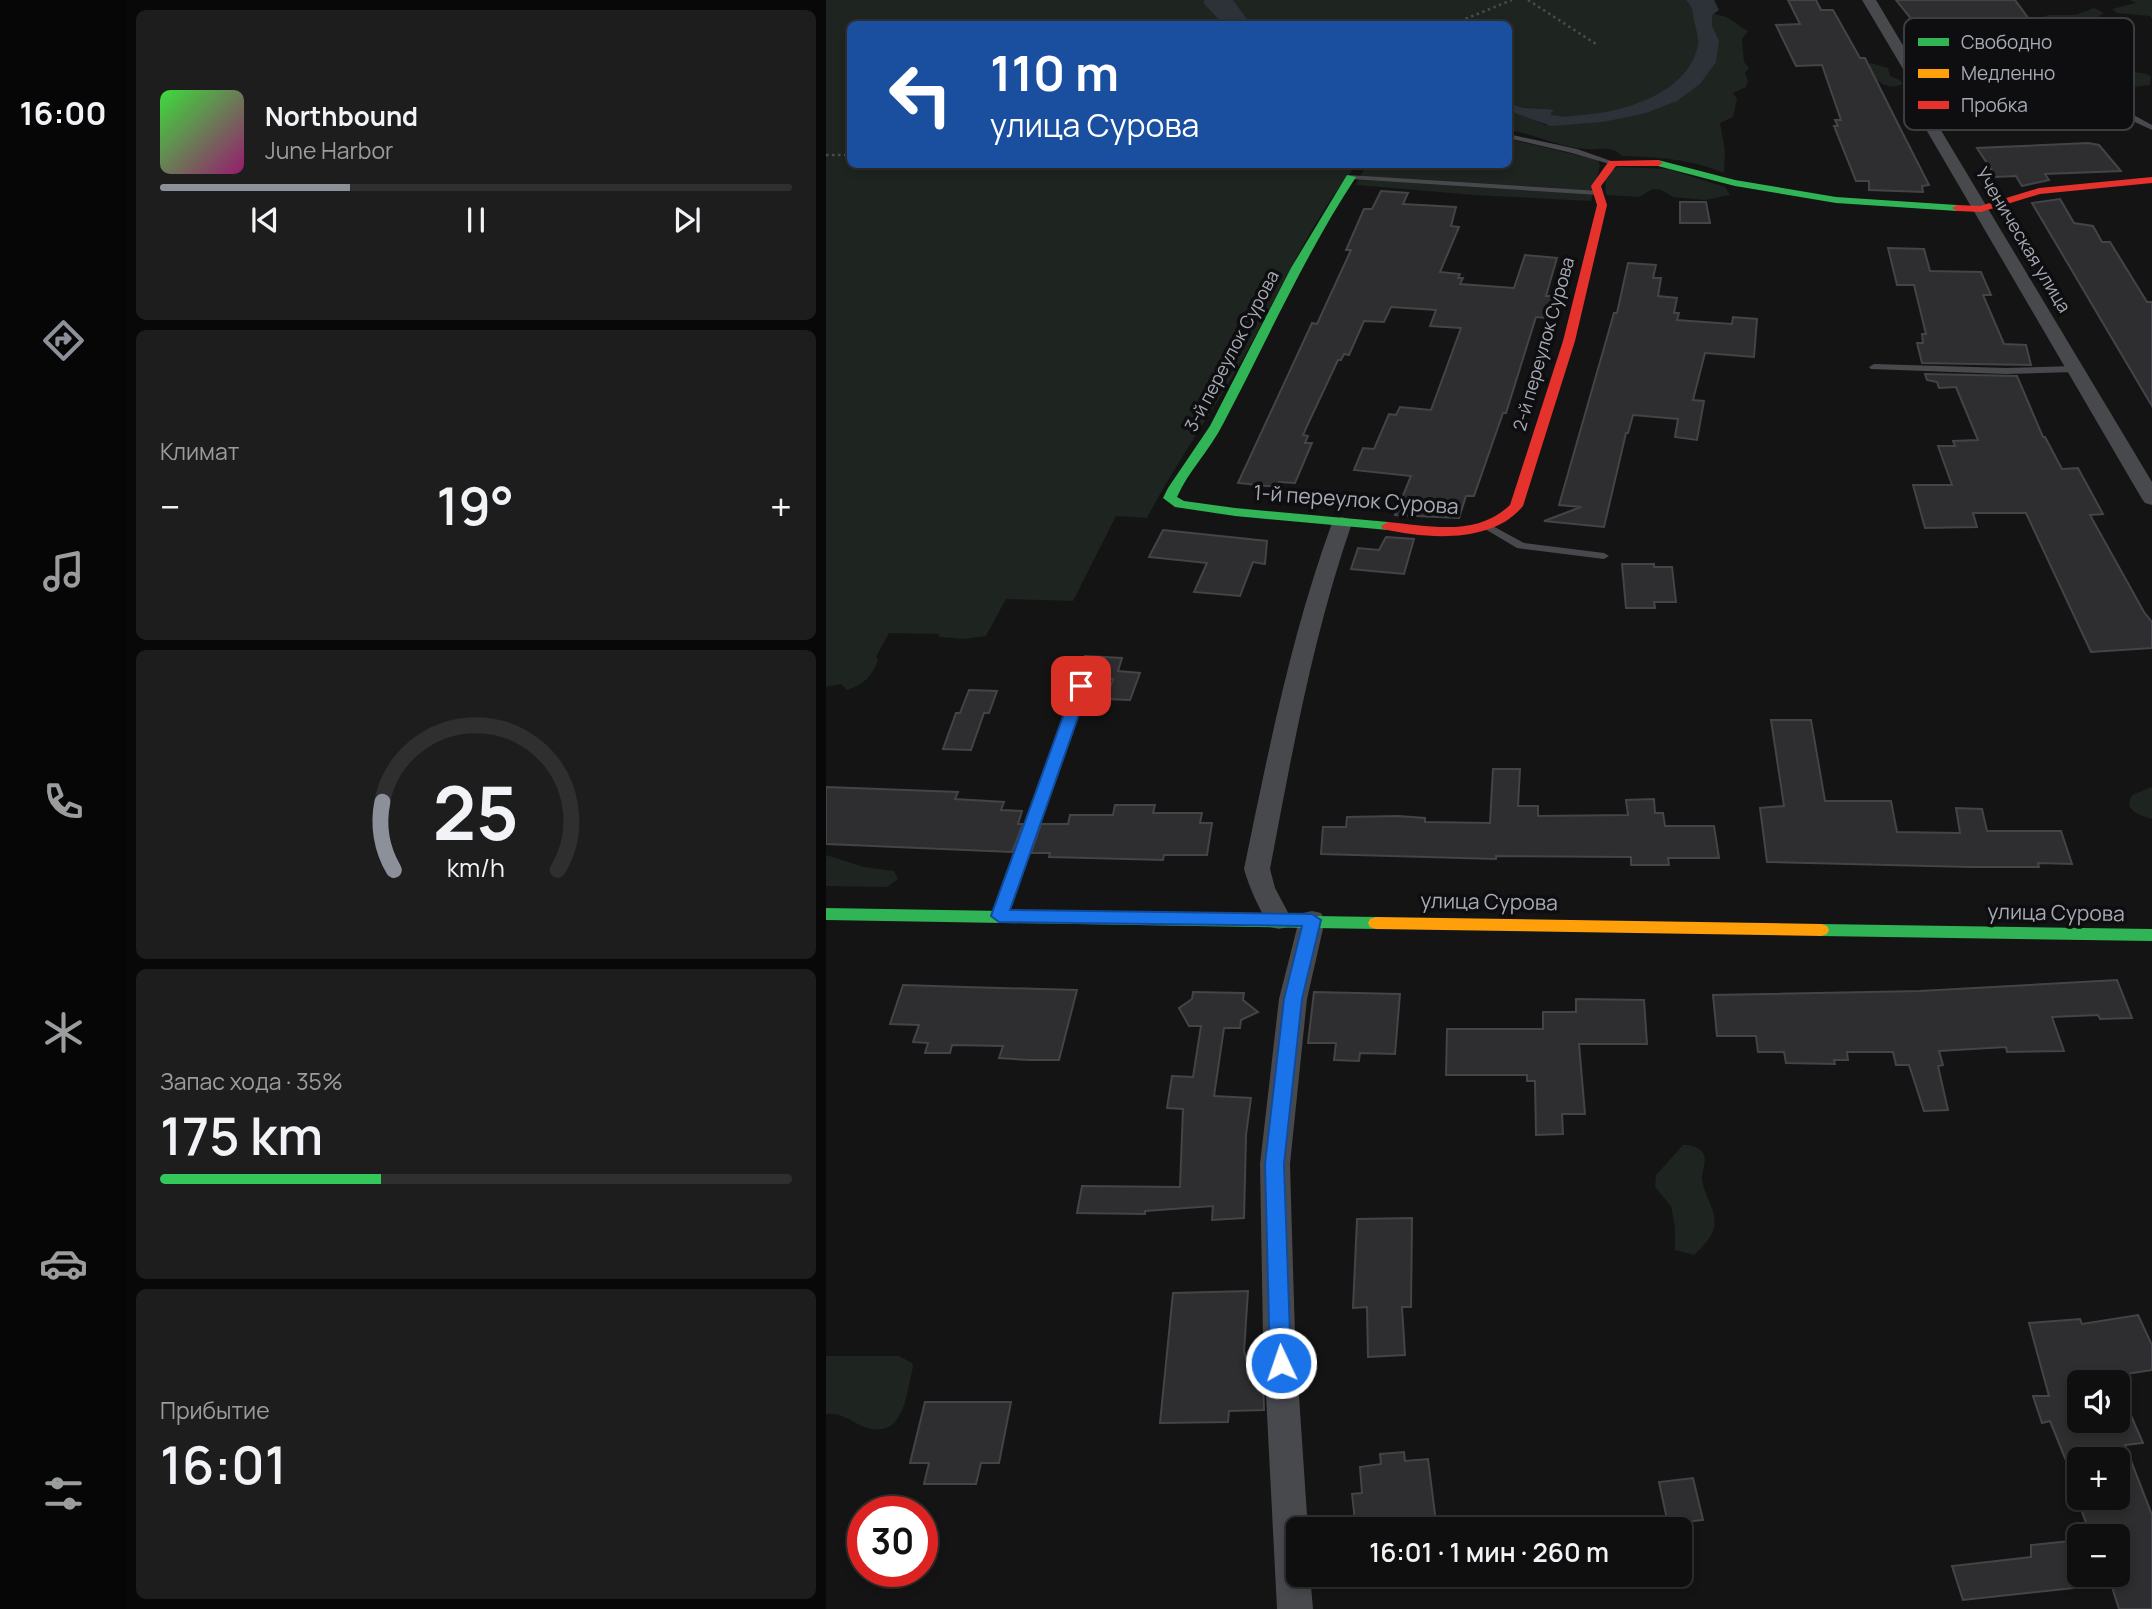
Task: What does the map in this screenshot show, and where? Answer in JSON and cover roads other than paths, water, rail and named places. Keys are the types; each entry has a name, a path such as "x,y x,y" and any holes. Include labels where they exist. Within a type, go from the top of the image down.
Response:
{"street":[{"name":"Ученическая улица","path":"1869,0 1904,58"},
{"name":"Ученическая улица","path":"1934,130 2152,499"},
{"path":"1613,163 1645,161 1672,165 1735,183 1836,200 1981,209 2039,191 2152,180"},
{"name":"2-й переулок Сурова","path":"1489,527 1506,519 1516,506 1569,341 1602,205 1596,186 1613,163"},
{"name":"3-й переулок Сурова","path":"1219,510 1180,504 1170,498 1175,485 1214,430 1326,211 1356,171"},
{"name":"1-й переулок Сурова","path":"1219,510 1342,523 1456,529 1489,527"},
{"path":"1279,920 1262,888 1257,869 1280,753 1320,588 1342,523"},
{"name":"улица Сурова","path":"826,914 2152,936"},
{"path":"1295,1609 1279,1336 1275,1164 1293,999 1312,920"}],"lane":[{"path":"2134,119 2152,128"},
{"path":"1512,137 1574,150 1613,163"},
{"path":"1356,171 1599,193"},
{"path":"1874,367 2006,372 2075,369"},
{"path":"1489,527 1521,546 1604,556"},
{"path":"999,916 1081,686"}]}
